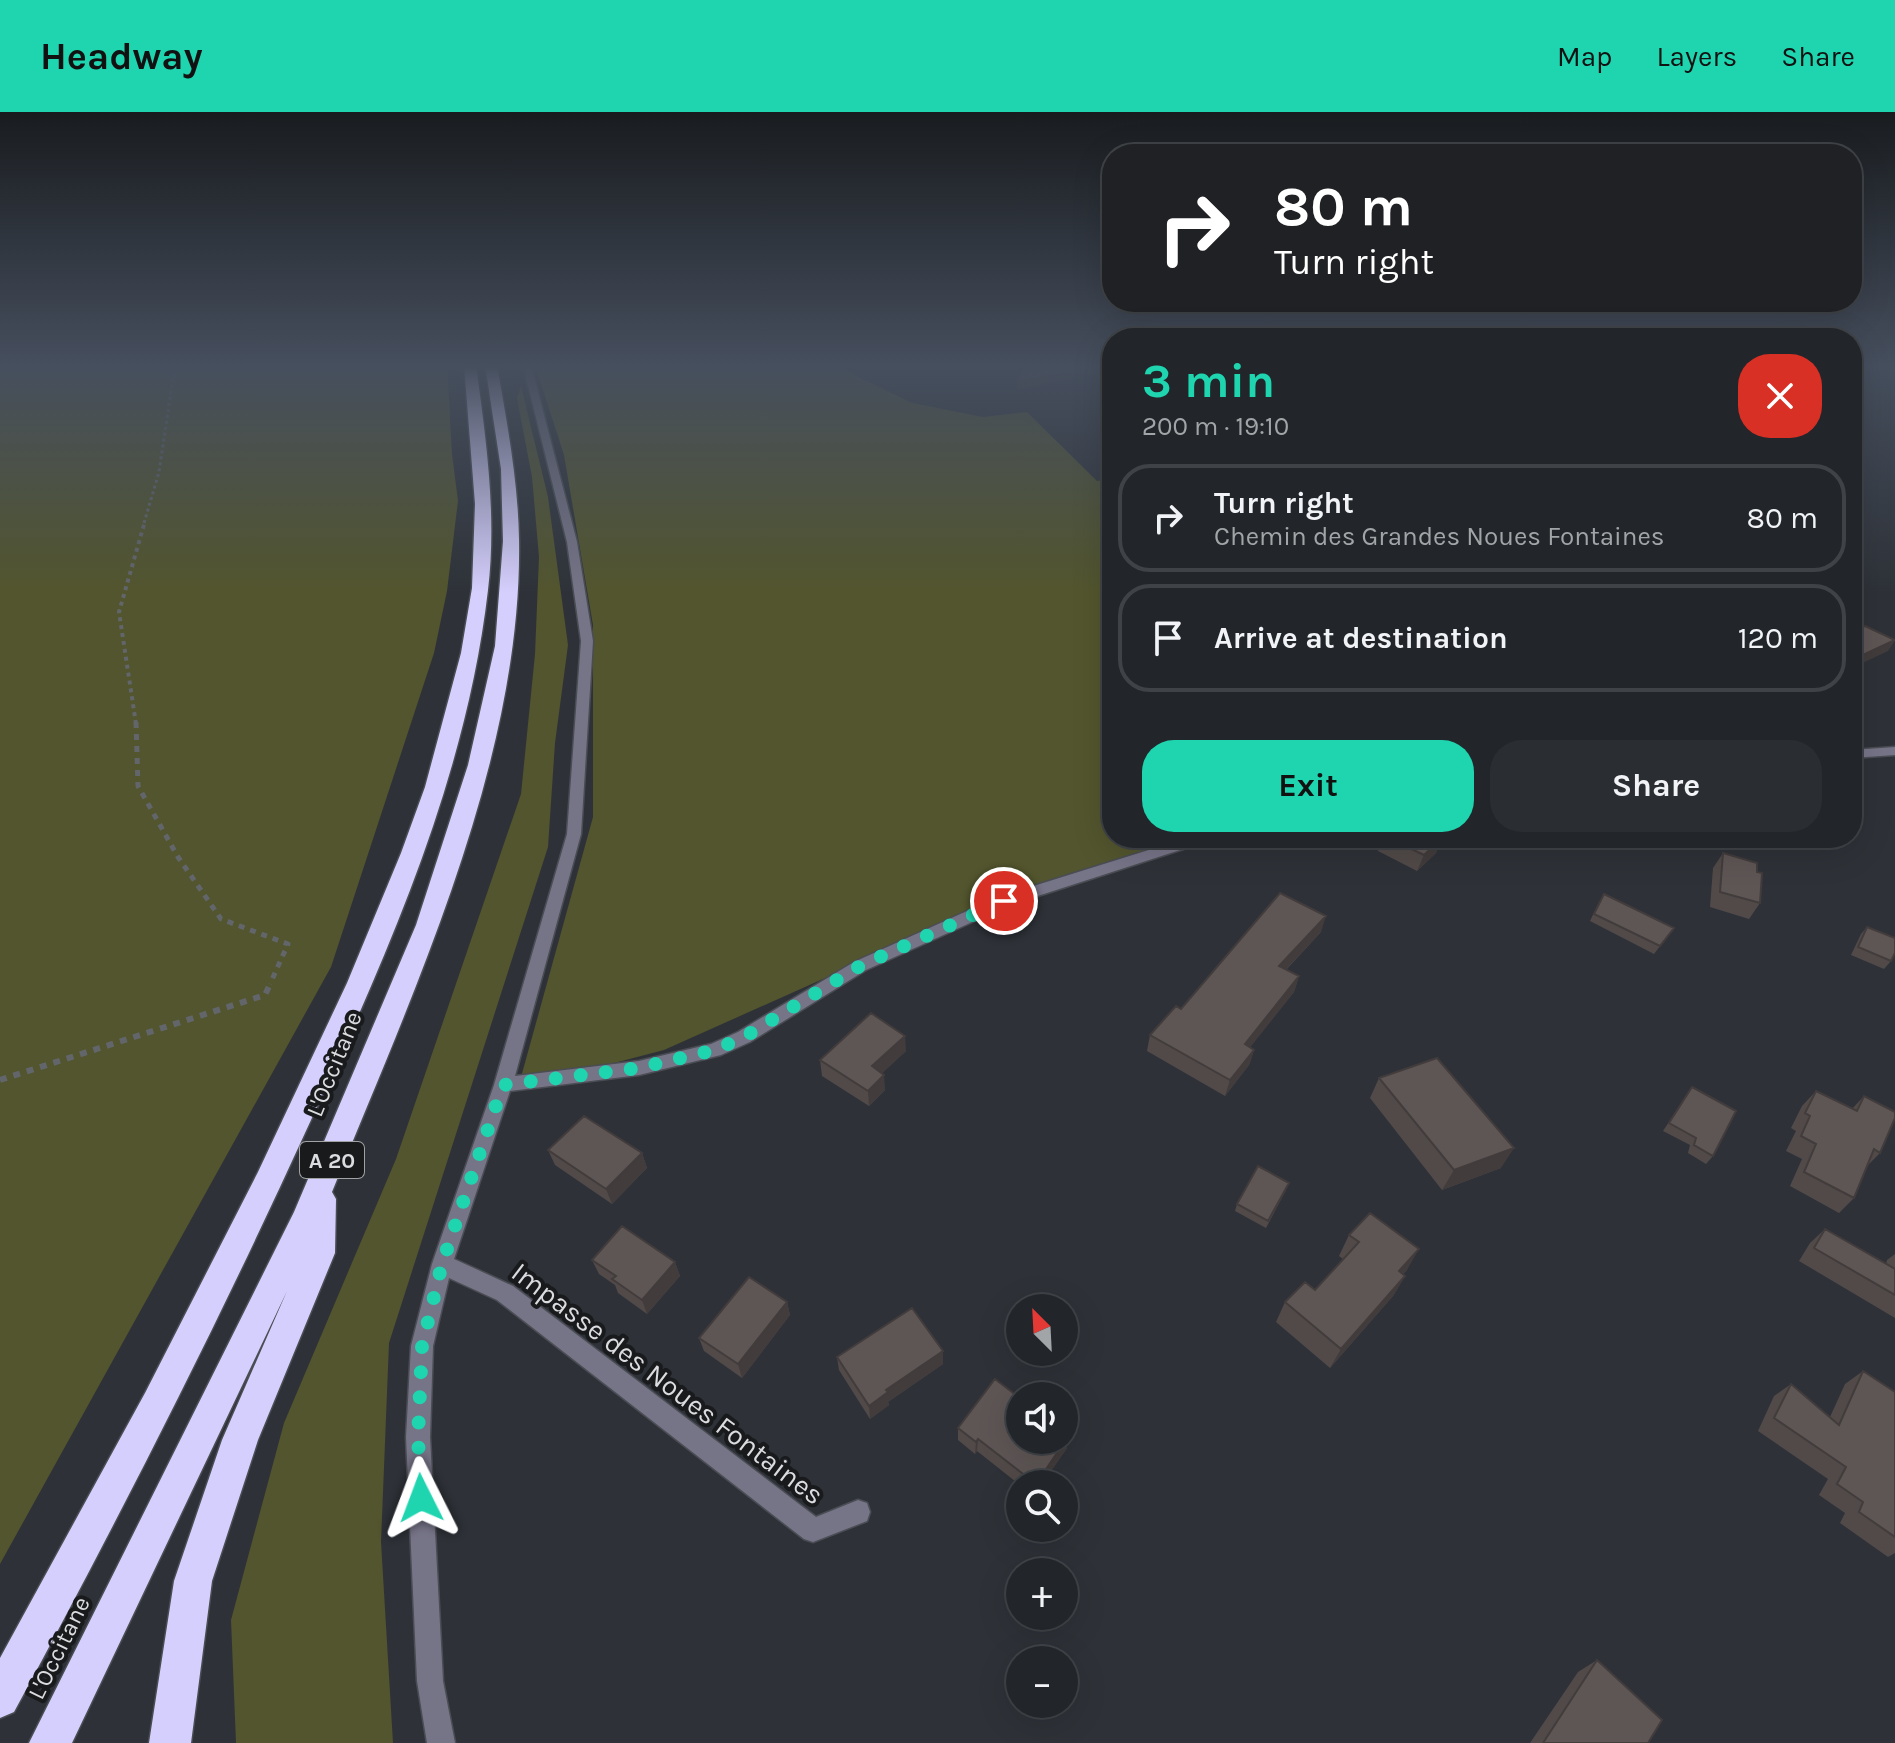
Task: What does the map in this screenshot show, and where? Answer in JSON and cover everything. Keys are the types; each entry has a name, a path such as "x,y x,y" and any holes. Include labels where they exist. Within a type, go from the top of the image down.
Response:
{"highway":[{"name":"L'Occitane","path":"0,1698 97,1522 262,1198 352,1005 412,853 450,732 468,660 480,589 485,514 479,441"},
{"name":"L'Occitane","path":"50,1743 322,1185 428,925 478,765 504,646 511,541 508,469 503,441"},
{"path":"170,1743 193,1581 240,1440 319,1253 322,1185"}],"street":[{"path":"441,1743 430,1681 418,1437 422,1346 442,1264 503,1085 574,834 587,641 572,542 546,441"},
{"path":"1862,753 1895,751"},
{"path":"503,1085 639,1068 715,1050 744,1037 860,966 1004,901 1171,848"},
{"name":"Impasse des Noues Fontaines","path":"442,1264 505,1293 813,1530 858,1512"}],"path":[{"path":"0,1080 265,995 288,944 221,919 178,857 138,786 136,716 119,612 159,472 164,441"}],"green space":[{"path":"0,441 451,441 458,501 447,591 434,653 331,967 0,1564"},
{"path":"525,441 534,441 548,497 568,645 555,743 548,847 389,1343 381,1542 393,1743 236,1743 231,1620 284,1423 396,1159 521,794 535,654 539,557 532,477"},
{"path":"560,441 1057,441 1097,481 1102,480 1102,848 1190,848 1015,893 664,1050 518,1088 593,817 593,625"}],"building":[{"path":"1865,626 1895,640 1862,655 1862,627"},
{"path":"1409,848 1431,848 1424,855"},
{"path":"1723,853 1757,863 1757,872 1762,873 1760,903 1720,892"},
{"path":"1280,893 1326,916 1279,966 1299,976 1245,1044 1254,1050 1230,1080 1150,1035 1176,1006 1181,1009"},
{"path":"1604,894 1674,928 1660,946 1594,914"},
{"path":"1867,927 1895,938 1895,953 1891,961 1858,947"},
{"path":"871,1013 905,1036 872,1066 884,1075 868,1091 820,1060"},
{"path":"1437,1058 1514,1148 1454,1170 1379,1078"},
{"path":"1692,1087 1736,1111 1713,1156 1694,1145 1696,1138 1669,1123"},
{"path":"1816,1091 1857,1111 1864,1096 1895,1112 1880,1153 1874,1149 1854,1198 1804,1172 1816,1144 1801,1136 1810,1116 1805,1113"},
{"path":"584,1116 642,1153 606,1189 548,1150"},
{"path":"1258,1166 1289,1183 1268,1221 1237,1204"},
{"path":"1370,1213 1419,1249 1399,1271 1405,1276 1341,1349 1285,1302 1305,1282 1315,1290 1359,1242 1349,1235"},
{"path":"622,1226 675,1262 642,1300 612,1279 616,1276 592,1260"},
{"path":"1825,1229 1895,1269 1895,1295 1814,1248"},
{"path":"749,1277 787,1302 738,1364 699,1338"},
{"path":"912,1308 943,1351 886,1390 888,1392 869,1406 837,1357"},
{"path":"1863,1371 1895,1392 1895,1537 1859,1512 1863,1502 1837,1484 1846,1467 1774,1418 1791,1384 1839,1425"},
{"path":"995,1379 1006,1387 1006,1454 1056,1454 1045,1470 1018,1470 978,1439 976,1442 958,1428"},
{"path":"1597,1660 1662,1720 1648,1743 1543,1743"}],"route":[{"path":"421,1498 418,1437 422,1346 442,1264 503,1085 639,1068 715,1050 744,1037 860,966 1004,901"}]}
